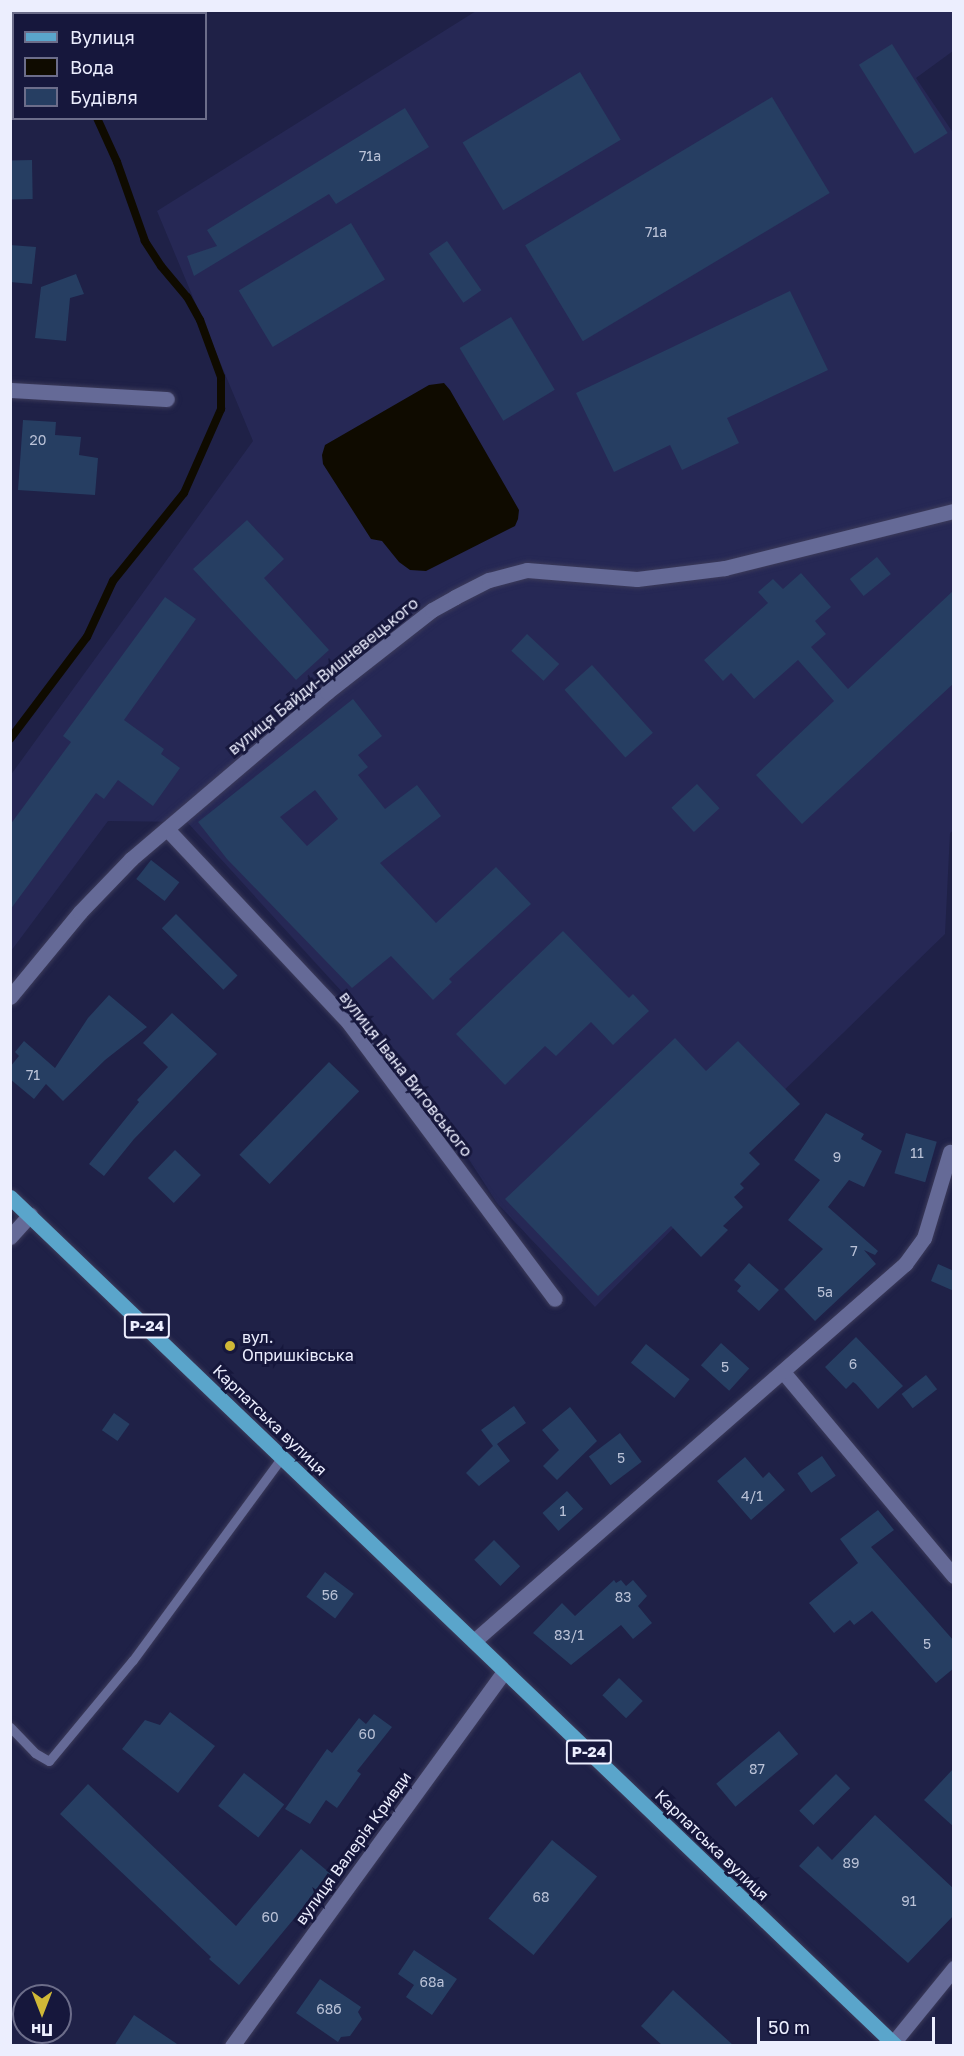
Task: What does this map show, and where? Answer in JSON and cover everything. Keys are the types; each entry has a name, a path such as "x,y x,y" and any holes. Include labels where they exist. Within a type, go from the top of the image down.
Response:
{"main road":[{"name":"Карпатська вулиця","path":"10,1197 895,2044"}],"street":[{"path":"10,390 167,399"},
{"name":"вулиця Байди-Вишневецького","path":"10,997 80,912 131,859 327,693 432,610 489,580 527,570 637,579 725,568 954,511"},
{"name":"вулиця Івана Виговського","path":"167,829 348,1023 555,1299"},
{"path":"474,1641 784,1373 905,1264 924,1239 950,1152"},
{"path":"10,1237 30,1215"},
{"path":"784,1373 954,1576"},
{"name":"вулиця Валерія Кривди","path":"232,2046 504,1671"},
{"path":"895,2044 954,1968"}],"lane":[{"path":"10,1727 35,1753 49,1761 133,1660 282,1457"}],"shaded area":[{"path":"476,11 953,11 953,51 916,78 954,134 954,830 950,833 945,934 740,1133 748,1153 595,1307 497,1203 407,1063 187,822 108,821 11,951 10,776 253,441 157,211"}],"water":[{"path":"444,383 519,510 518,519 515,526 426,571 410,570 399,562 382,541 371,539 323,464 322,455 325,445 429,385"}],"building":[{"path":"892,44 948,133 915,154 859,65"},
{"path":"580,72 621,140 503,210 463,143"},
{"path":"772,97 830,193 583,341 525,245"},
{"path":"405,108 429,147 336,204 329,194 194,276 187,256 217,246 207,230"},
{"path":"10,160 32,160 33,199 11,199"},
{"path":"351,223 385,280 273,347 239,290"},
{"path":"447,241 481,290 463,303 429,254"},
{"path":"10,245 36,247 32,284 10,282"},
{"path":"76,274 84,294 70,298 66,341 35,338 41,287"},
{"path":"790,291 828,370 727,418 739,443 682,470 670,445 614,472 576,393"},
{"path":"511,317 555,390 503,421 460,348"},
{"path":"23,420 56,422 55,435 81,437 79,455 98,458 95,495 18,490"},
{"path":"247,520 284,559 264,578 329,650 296,680 193,569"},
{"path":"877,557 891,574 864,596 850,579"},
{"path":"801,573 831,607 815,621 826,634 811,647 848,689 954,590 954,683 802,824 756,775 834,701 798,660 754,699 731,673 723,681 704,660 768,603 758,592 773,579 783,589"},
{"path":"165,597 196,619 124,720 164,749 161,754 180,768 153,806 118,780 104,799 96,793 10,910 10,825 71,742 63,736"},
{"path":"527,634 559,664 543,681 511,651"},
{"path":"592,665 653,733 625,757 565,690"},
{"path":"353,699 382,736 358,755 368,767 358,775 385,809 417,785 441,816 380,863 436,923 496,867 531,904 449,979 452,982 433,1000 391,956 352,988 227,859 198,822","holes":["315,790 338,819 307,846 280,817"]},
{"path":"697,784 720,808 694,832 671,808"},
{"path":"151,860 179,882 165,901 136,879"},
{"path":"176,914 238,976 223,990 162,928"},
{"path":"563,931 629,998 633,994 649,1011 613,1045 591,1022 556,1056 545,1046 505,1085 456,1034"},
{"path":"109,995 147,1027 105,1060 63,1101 46,1084 34,1099 10,1079 10,1067 19,1056 15,1052 24,1041 55,1068 88,1018"},
{"path":"172,1013 217,1054 134,1139 104,1176 89,1164 139,1102 137,1100 168,1067 143,1043"},
{"path":"675,1038 706,1071 738,1041 800,1104 749,1153 760,1164 740,1184 744,1188 734,1197 743,1207 723,1226 728,1230 701,1257 671,1226 598,1296 505,1199"},
{"path":"329,1062 359,1091 270,1184 239,1155"},
{"path":"826,1113 864,1134 861,1139 882,1151 864,1187 849,1180 828,1207 878,1251 875,1255 864,1250 876,1264 815,1321 784,1289 823,1249 788,1220 820,1180 794,1160"},
{"path":"906,1133 937,1142 925,1182 894,1173"},
{"path":"175,1150 201,1175 174,1203 148,1178"},
{"path":"749,1263 779,1290 759,1311 737,1291 741,1286 734,1280"},
{"path":"938,1264 954,1271 954,1291 931,1281"},
{"path":"856,1337 903,1386 878,1409 856,1384 853,1382 846,1389 825,1367"},
{"path":"721,1343 749,1368 729,1391 701,1365"},
{"path":"646,1344 690,1379 674,1398 631,1363"},
{"path":"926,1375 937,1389 913,1408 902,1394"},
{"path":"514,1406 526,1423 497,1444 510,1461 479,1486 466,1473 493,1446 481,1430"},
{"path":"570,1407 597,1441 557,1480 543,1466 559,1450 542,1430"},
{"path":"114,1413 130,1424 118,1441 102,1430"},
{"path":"620,1433 642,1462 611,1485 589,1456"},
{"path":"822,1456 836,1476 811,1493 797,1473"},
{"path":"745,1457 763,1478 769,1472 785,1490 751,1520 717,1481"},
{"path":"567,1491 583,1509 559,1531 542,1513"},
{"path":"878,1510 894,1530 871,1547 954,1641 954,1668 936,1683 872,1611 854,1625 850,1620 834,1633 809,1603 858,1563 840,1539"},
{"path":"494,1540 520,1566 500,1586 474,1560"},
{"path":"325,1572 354,1594 335,1618 306,1597"},
{"path":"614,1580 616,1583 621,1580 626,1586 633,1580 647,1596 638,1606 652,1623 633,1639 621,1625 571,1665 533,1633 562,1603 575,1616"},
{"path":"619,1678 643,1701 626,1718 602,1695"},
{"path":"170,1712 215,1746 178,1793 122,1749 145,1720 160,1725"},
{"path":"374,1714 392,1727 357,1771 361,1774 337,1808 326,1800 310,1824 285,1809 327,1749 332,1753 359,1718 366,1724"},
{"path":"779,1731 798,1754 735,1807 716,1784"},
{"path":"954,1768 954,1827 924,1800"},
{"path":"244,1773 284,1804 258,1837 218,1806"},
{"path":"836,1774 850,1788 813,1825 799,1811"},
{"path":"88,1784 236,1926 301,1849 331,1874 239,1985 209,1959 211,1957 60,1814"},
{"path":"875,1815 954,1889 954,1915 908,1963 799,1866 818,1846 832,1860"},
{"path":"552,1840 597,1877 534,1955 488,1918"},
{"path":"414,1950 457,1979 432,2015 406,1997 414,1985 398,1974"},
{"path":"320,1979 361,2007 358,2012 362,2019 350,2036 341,2037 338,2042 296,2013"},
{"path":"673,1990 734,2046 663,2046 641,2026"},
{"path":"134,2015 180,2046 114,2046"}],"waterway":[{"path":"10,739 87,637 113,581 184,493 221,409 221,377 200,320 187,297 161,266 145,241 117,162 98,120"}],"place":[{"name":"вул. Опришківська","path":"230,1346"}]}
